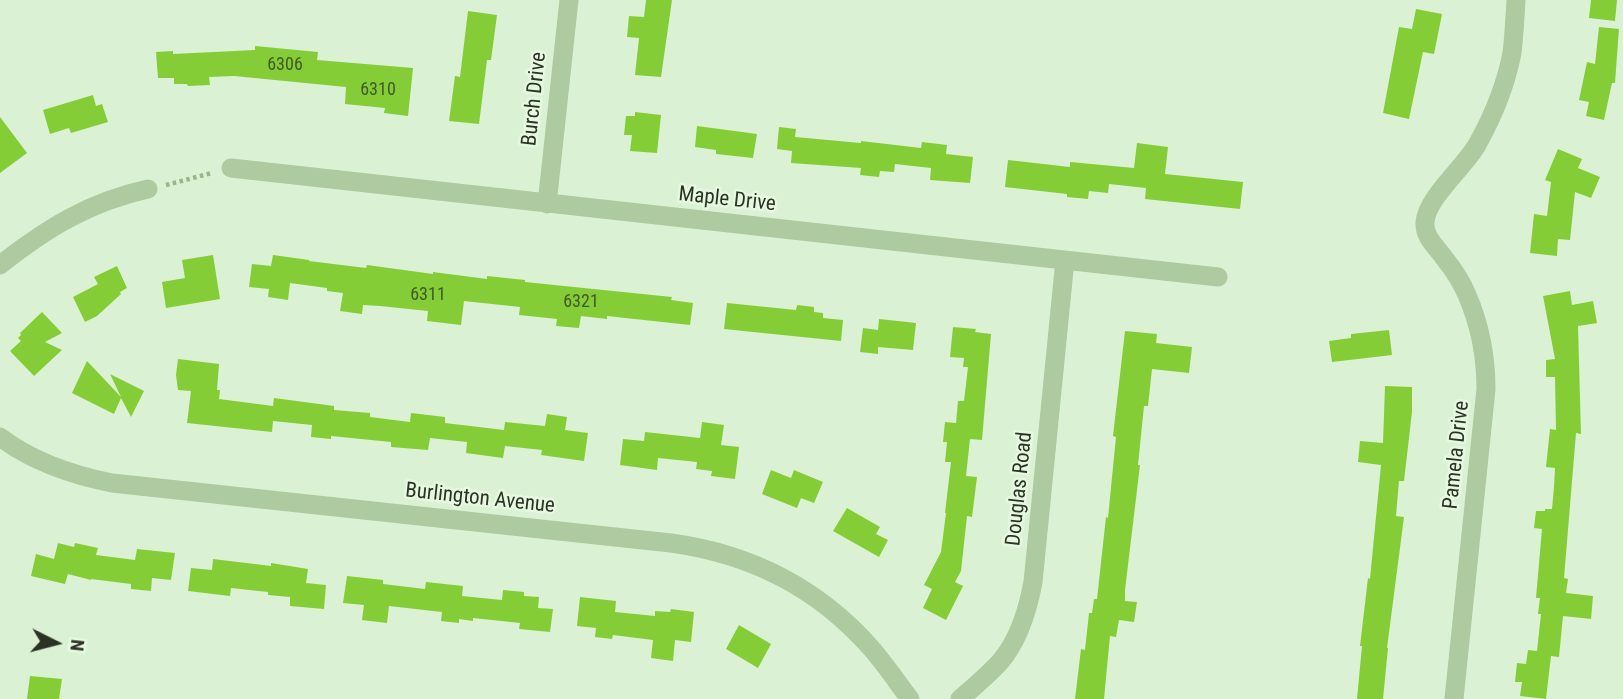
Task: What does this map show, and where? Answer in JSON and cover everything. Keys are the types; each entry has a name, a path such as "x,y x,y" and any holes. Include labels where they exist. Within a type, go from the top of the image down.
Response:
{"street":[{"name":"Burch Drive","path":"547,204 569,0"},
{"name":"Pamela Drive","path":"1454,699 1486,389 1486,364 1467,294 1446,259 1431,243 1425,221 1428,211 1477,146 1497,104 1511,54 1517,0"},
{"name":"Maple Drive","path":"231,168 1218,276"},
{"path":"0,265 61,221 104,202 148,189"},
{"name":"Douglas Road","path":"960,699 1002,659 1022,622 1034,582 1065,260"},
{"name":"Burlington Avenue","path":"0,437 52,466 112,483 657,541 714,550 773,572 826,606 872,649 910,699"}],"path":[{"path":"148,189 231,168"}],"building":[{"path":"646,0 672,0 661,77 635,75 639,38 627,37 629,16 644,17"},
{"path":"1591,0 1617,0 1615,21 1589,18"},
{"path":"1416,9 1442,14 1434,54 1423,52 1409,119 1383,113 1399,27 1412,29"},
{"path":"468,11 497,15 491,60 487,60 479,124 449,121 455,76 460,77"},
{"path":"1599,27 1619,29 1615,83 1612,83 1604,120 1586,116 1589,102 1579,100 1587,62 1595,64"},
{"path":"255,46 318,52 317,60 413,68 408,116 384,113 385,108 345,104 346,87 234,76 209,77 210,85 188,86 174,84 174,78 158,78 156,52 173,51 173,54 255,50"},
{"path":"93,95 96,106 102,104 108,122 71,133 69,128 50,134 43,110"},
{"path":"635,112 661,115 657,153 630,151 632,135 624,135 626,116 635,116"},
{"path":"0,117 27,153 0,173"},
{"path":"697,126 757,134 753,158 716,154 716,150 695,147"},
{"path":"779,127 796,129 795,137 921,148 922,142 947,145 946,154 973,157 970,183 930,180 931,168 895,164 894,172 880,171 879,177 860,175 861,168 791,163 792,151 777,149"},
{"path":"1137,143 1168,147 1165,174 1243,182 1240,209 1145,199 1146,188 1109,184 1108,193 1089,191 1088,199 1005,187 1008,160 1070,167 1070,162 1134,168"},
{"path":"1558,149 1582,159 1578,168 1600,177 1591,198 1575,192 1570,240 1558,239 1557,256 1530,253 1534,214 1547,216 1551,182 1545,180"},
{"path":"213,255 220,299 166,308 162,282 185,278 182,260"},
{"path":"273,255 366,268 367,265 487,279 487,276 672,297 671,300 693,303 690,325 607,316 607,319 581,316 579,328 556,326 557,319 519,315 520,307 464,301 461,325 427,321 428,311 363,305 362,314 340,311 343,293 327,291 327,288 290,283 288,300 268,297 269,289 249,287 252,264 271,266"},
{"path":"117,266 127,288 97,316 85,322 73,297 98,284 94,277"},
{"path":"1570,291 1572,305 1593,301 1597,323 1578,326 1581,434 1576,433 1564,578 1568,579 1566,593 1593,596 1591,619 1563,616 1559,657 1551,656 1546,699 1520,696 1522,682 1515,682 1517,663 1526,664 1528,650 1537,651 1541,614 1538,614 1540,598 1536,598 1542,529 1534,528 1536,511 1552,509 1554,487 1555,468 1546,467 1550,429 1556,430 1555,377 1546,377 1546,360 1555,359 1543,296"},
{"path":"727,303 796,310 797,305 814,307 814,312 823,313 823,318 843,320 841,341 724,329"},
{"path":"42,312 62,333 45,342 62,350 34,376 10,351 21,341 18,338 20,333"},
{"path":"879,319 916,323 913,350 878,347 878,354 860,352 863,328 878,330"},
{"path":"953,327 976,329 975,332 991,334 982,440 970,439 966,476 977,477 972,517 967,516 961,571 955,582 963,586 946,620 923,608 932,589 924,585 941,552 946,513 951,462 945,462 945,422 956,423 958,401 964,401 968,367 963,367 964,358 950,357"},
{"path":"1389,330 1392,355 1332,362 1329,341 1351,338 1351,334"},
{"path":"1125,331 1157,334 1156,343 1192,347 1189,373 1152,369 1148,406 1144,406 1125,590 1125,601 1137,602 1134,622 1119,620 1116,637 1110,636 1104,699 1075,699 1081,649 1085,650 1089,613 1092,613 1094,599 1097,599 1106,517 1108,518 1116,437 1113,436"},
{"path":"178,359 219,364 219,399 273,406 274,398 334,406 334,410 370,413 370,417 410,422 411,413 445,417 445,423 504,430 505,422 545,426 547,414 567,417 565,430 588,433 584,461 541,455 542,450 505,446 503,458 466,453 467,442 430,438 428,450 391,447 391,442 331,436 331,439 311,437 312,425 273,421 272,432 187,423 191,391 178,390"},
{"path":"87,361 121,397 110,374 144,391 131,417 121,398 114,414 72,393"},
{"path":"1385,386 1412,387 1412,412 1404,481 1399,481 1396,516 1404,517 1383,699 1357,699 1360,646 1368,578 1370,579 1381,465 1358,462 1360,441 1383,443"},
{"path":"702,422 724,425 721,445 739,447 735,479 711,476 712,471 696,469 697,462 658,458 657,470 620,465 623,439 644,441 645,432 700,438"},
{"path":"771,470 791,478 794,470 823,482 814,503 801,498 797,508 762,494"},
{"path":"847,508 880,527 876,534 888,540 879,557 833,531"},
{"path":"58,543 74,547 75,543 98,548 96,555 135,560 137,549 175,553 171,580 152,578 151,591 131,589 131,584 91,580 68,574 65,584 31,576 36,554 54,559"},
{"path":"213,559 308,569 306,583 326,585 324,609 290,606 290,597 268,595 268,592 231,588 230,596 188,591 191,568 212,570"},
{"path":"347,576 425,589 426,582 463,586 462,596 502,600 503,590 524,592 524,596 539,597 538,608 553,609 550,632 519,629 520,623 473,618 473,621 459,619 459,623 441,621 442,612 389,606 387,623 362,620 364,605 343,603"},
{"path":"580,597 616,601 615,612 655,616 655,611 670,612 671,609 694,612 691,642 675,640 673,661 651,658 653,640 613,635 612,639 595,637 596,628 577,626"},
{"path":"739,625 771,644 758,668 726,649"},
{"path":"30,676 62,679 59,699 27,699"}]}
